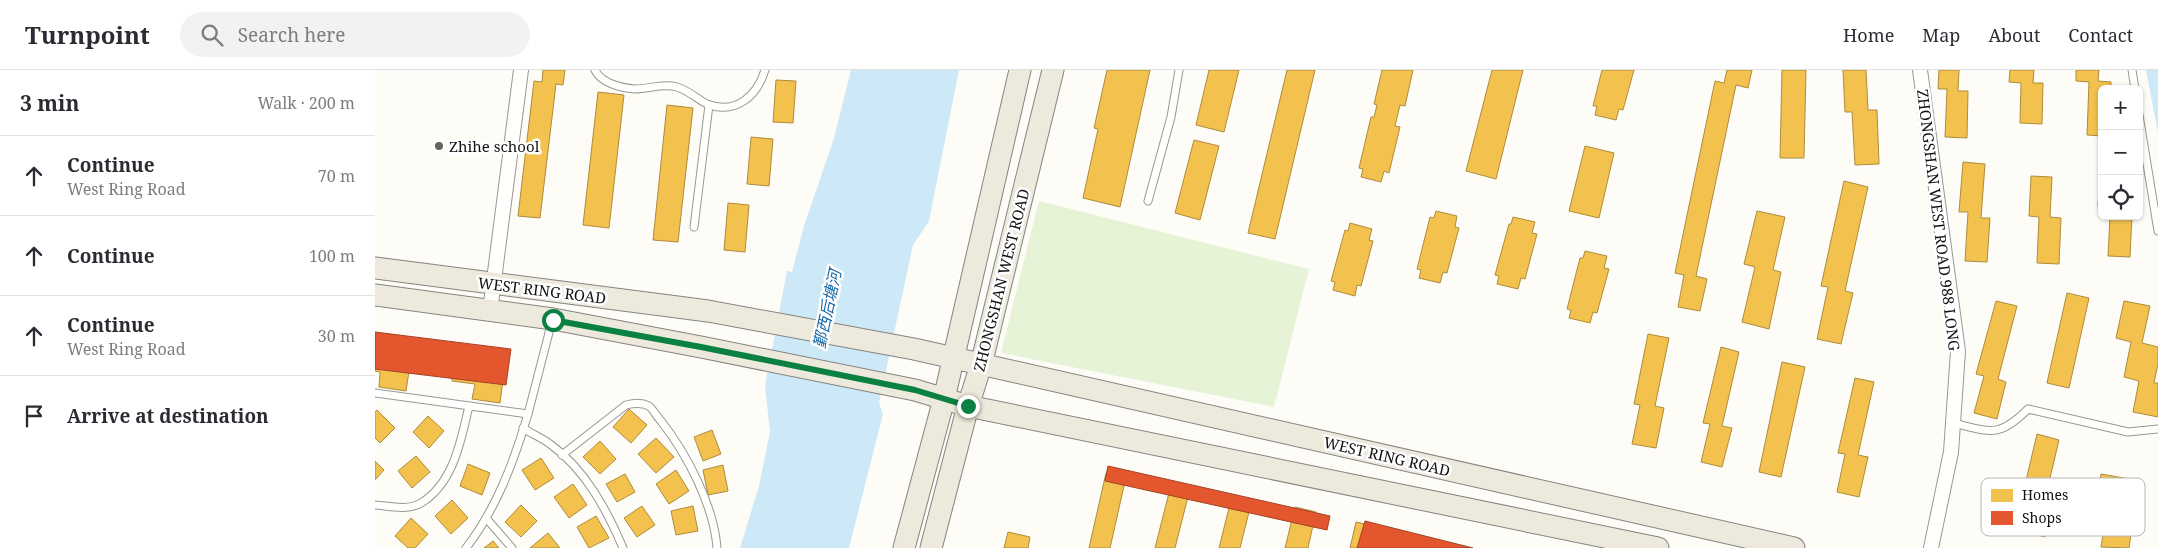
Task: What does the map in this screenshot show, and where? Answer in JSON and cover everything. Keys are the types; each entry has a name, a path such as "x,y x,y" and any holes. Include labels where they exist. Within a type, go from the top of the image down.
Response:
{"main road":[{"name":"ZHONGSHAN WEST ROAD","path":"904,548 944,399 1020,70"},
{"name":"ZHONGSHAN WEST ROAD","path":"931,548 968,406 981,365 1053,70"},
{"name":"WEST RING ROAD","path":"375,268 708,311 914,349 1794,548"},
{"name":"WEST RING ROAD","path":"375,295 553,320 701,347 915,390 944,399"},
{"path":"944,399 968,406 1604,543 1658,548"}],"street":[{"path":"490,311 521,70"},
{"name":"ZHONGSHAN WEST ROAD 988 LONG","path":"1920,70 1958,351 1951,452 1931,548"}],"lane":[{"path":"595,70 609,82 621,86 636,89 655,85 678,87 709,104 729,107 746,101 759,88 765,70"},
{"path":"1148,201 1171,117 1179,70"},
{"path":"2132,70 2134,85"},
{"path":"694,227 709,104"},
{"path":"2142,130 2158,231"},
{"path":"466,548 495,504 518,448 553,320"},
{"path":"375,393 528,414"},
{"path":"562,455 626,405 638,403 649,406 673,436 695,477 712,520 717,548"},
{"path":"375,505 402,508 420,504 439,486 457,458 469,406"},
{"path":"1953,423 1989,432 2012,425 2028,409 2127,432 2158,429"},
{"path":"523,428 551,445 580,472 610,516 623,548"},
{"path":"486,518 512,548"}],"green space":[{"path":"1039,201 1309,269 1274,407 1001,353"}],"water":[{"name":"鄞西后塘河","path":"851,70 959,70 929,221 913,245 879,403 883,414 849,548 740,548 759,486 770,432 765,386 787,271 792,272 804,226 834,138"},
{"path":"2158,70 2158,132 2146,71"}],"building: Homes":[{"path":"543,70 565,70 563,85 556,84 540,218 518,216 534,81 542,82"},
{"path":"1107,70 1150,70 1120,207 1083,198 1098,129 1094,128"},
{"path":"1209,70 1239,70 1224,132 1196,125"},
{"path":"1287,70 1315,70 1275,239 1248,233"},
{"path":"1382,70 1413,70 1405,106 1400,105 1395,126 1400,127 1389,173 1384,171 1381,182 1361,177 1363,169 1359,168 1371,117 1374,117 1377,105 1374,104"},
{"path":"1492,70 1523,70 1496,179 1466,171"},
{"path":"1602,70 1634,70 1623,110 1619,109 1616,120 1595,115 1597,106 1593,106"},
{"path":"1727,70 1752,70 1748,88 1736,85 1696,276 1707,279 1700,311 1678,307 1684,275 1675,273 1715,81 1724,83"},
{"path":"1782,70 1806,70 1804,158 1780,158"},
{"path":"1843,70 1866,70 1868,110 1877,110 1879,164 1855,165 1852,112 1845,112"},
{"path":"1939,70 1959,70 1958,91 1968,91 1967,138 1945,137 1947,89 1938,89"},
{"path":"2010,70 2034,70 2033,83 2043,83 2042,124 2020,123 2021,83 2009,82"},
{"path":"2076,70 2099,70 2098,81 2111,82 2111,85 2098,85 2098,136 2087,135 2089,82 2076,81"},
{"path":"776,80 796,81 793,123 773,122"},
{"path":"598,92 624,95 609,228 583,225"},
{"path":"667,105 693,108 678,242 653,240"},
{"path":"751,137 773,139 769,186 747,184"},
{"path":"1194,140 1219,146 1200,220 1175,213"},
{"path":"1585,146 1614,153 1599,218 1569,211"},
{"path":"1963,162 1985,164 1981,218 1990,218 1987,262 1965,261 1968,212 1959,212"},
{"path":"2031,176 2052,177 2050,217 2061,218 2059,264 2037,263 2039,217 2029,216"},
{"path":"1844,181 1868,187 1845,291 1853,293 1841,344 1817,339 1828,287 1821,286"},
{"path":"728,203 749,205 745,252 724,250"},
{"path":"1436,211 1457,216 1455,227 1459,228 1447,273 1443,272 1440,283 1419,278 1421,270 1417,269 1430,217 1434,218"},
{"path":"1757,211 1785,217 1773,270 1781,272 1769,329 1742,322 1755,267 1744,264"},
{"path":"1513,217 1535,222 1532,233 1537,234 1525,279 1521,278 1518,289 1497,284 1499,276 1495,275 1509,224 1511,224"},
{"path":"2110,220 2132,220 2130,257 2108,256"},
{"path":"1350,223 1372,229 1369,240 1373,241 1361,286 1357,285 1355,296 1333,290 1335,282 1331,281 1345,230 1348,231"},
{"path":"1585,251 1607,256 1604,268 1609,269 1597,313 1593,312 1590,323 1569,318 1571,310 1567,309 1580,258 1583,258"},
{"path":"2067,293 2089,298 2069,388 2047,383"},
{"path":"1996,301 2017,306 1998,379 2006,382 1997,419 1974,413 1984,376 1976,374"},
{"path":"2124,301 2150,306 2142,343 2158,347 2158,364 2154,383 2158,383 2158,417 2133,412 2139,381 2124,377 2131,342 2116,338"},
{"path":"386,334 414,338 406,391 379,387 380,372 375,371 375,349 384,350"},
{"path":"1648,334 1669,338 1655,406 1664,408 1656,448 1632,444 1640,405 1634,404"},
{"path":"480,346 507,350 500,403 472,399 475,384 452,381 455,359 478,362"},
{"path":"1721,347 1739,352 1722,426 1732,428 1722,467 1701,462 1710,424 1703,423"},
{"path":"1782,362 1805,367 1781,477 1759,472"},
{"path":"1855,378 1874,382 1858,455 1868,457 1859,497 1837,492 1845,454 1838,453"},
{"path":"629,409 647,425 631,443 613,427"},
{"path":"377,410 395,428 380,443 375,438 375,412"},
{"path":"428,416 444,431 429,448 413,432"},
{"path":"712,430 721,454 703,461 694,437"},
{"path":"2037,434 2059,440 2050,478 2027,478"},
{"path":"656,438 674,457 656,473 638,454"},
{"path":"600,441 616,459 600,474 583,457"},
{"path":"416,456 430,472 412,488 398,471"},
{"path":"541,458 554,478 535,490 522,470"},
{"path":"375,461 384,470 375,480"},
{"path":"468,464 490,473 482,495 460,486"},
{"path":"723,465 728,491 708,495 703,470"},
{"path":"676,470 689,491 669,504 656,484"},
{"path":"1106,473 1126,477 1110,548 1089,548"},
{"path":"625,474 635,492 617,502 606,484"},
{"path":"2101,474 2124,478 2100,478"},
{"path":"573,484 587,505 569,518 554,497"},
{"path":"1171,485 1190,489 1175,548 1155,548"},
{"path":"1232,496 1252,500 1240,548 1219,548"},
{"path":"452,500 468,518 451,534 435,516"},
{"path":"521,505 537,521 521,537 505,522"},
{"path":"642,506 655,525 637,537 624,518"},
{"path":"693,506 698,531 676,535 671,511"},
{"path":"1295,507 1316,512 1308,548 1285,548"},
{"path":"596,516 609,538 589,548 577,527"},
{"path":"411,518 428,534 415,548 408,548 395,536"},
{"path":"1356,522 1378,527 1373,548 1350,548"},
{"path":"1008,532 1030,537 1028,548 1004,548"},
{"path":"548,533 560,548 530,548"},
{"path":"1408,533 1433,540 1431,548 1404,548"},
{"path":"2103,536 2131,536 2129,548 2101,547"},
{"path":"493,541 499,548 484,548"}],"building: Shops":[{"path":"375,332 511,349 506,385 375,369"},
{"path":"1108,466 1330,516 1327,530 1105,481"},
{"path":"1365,521 1473,548 1357,548"}],"place":[{"name":"Zhihe school","path":"439,146"}],"route":[{"path":"553,320 701,347 915,390 968,406"}]}
